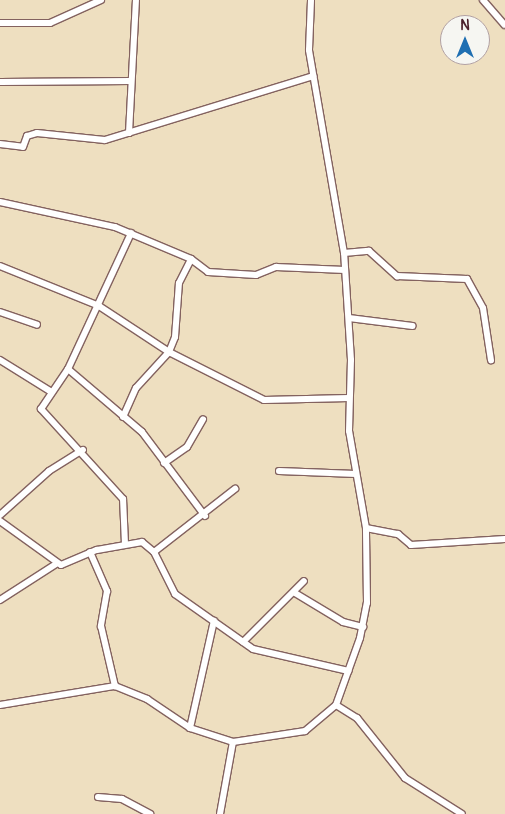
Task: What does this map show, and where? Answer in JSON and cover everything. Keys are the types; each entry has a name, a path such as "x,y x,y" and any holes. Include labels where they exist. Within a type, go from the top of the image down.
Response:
{"street":[{"path":"0,23 50,23 102,0"},
{"path":"129,133 136,0"},
{"path":"0,705 115,686 147,699 190,728 233,742 305,731 336,705 363,627 366,528 356,474 349,398 349,318 344,253 313,76 311,0"},
{"path":"483,0 505,25"},
{"path":"0,144 23,147 31,133 94,140 129,133 313,76"},
{"path":"0,82 131,81"},
{"path":"0,202 131,233 190,259 199,268 219,273 256,275 276,267 345,270"},
{"path":"125,544 123,499 83,450 42,412 50,391 68,369 99,306 131,233"},
{"path":"344,253 369,251 397,276 467,279 483,308 491,360"},
{"path":"123,417 136,388 169,352 175,337 179,283 190,259"},
{"path":"0,266 99,306 169,352 264,400 349,398"},
{"path":"0,312 37,325"},
{"path":"349,318 412,326"},
{"path":"0,360 50,391"},
{"path":"68,369 142,432 205,516"},
{"path":"164,463 187,446 203,419"},
{"path":"0,515 49,472 83,450"},
{"path":"279,471 356,474"},
{"path":"154,552 205,516 235,489"},
{"path":"0,521 56,564"},
{"path":"366,528 398,534 412,545 505,539"},
{"path":"0,600 56,564 68,564 90,552 142,542 154,552 175,594 243,642 263,653 348,671"},
{"path":"90,552 107,591 101,626 115,686"},
{"path":"243,642 295,593 304,581"},
{"path":"295,593 343,622 363,627"},
{"path":"190,728 214,621"},
{"path":"336,705 357,718 405,778 462,814"},
{"path":"220,814 233,742"},
{"path":"98,797 122,799 150,814"}]}
